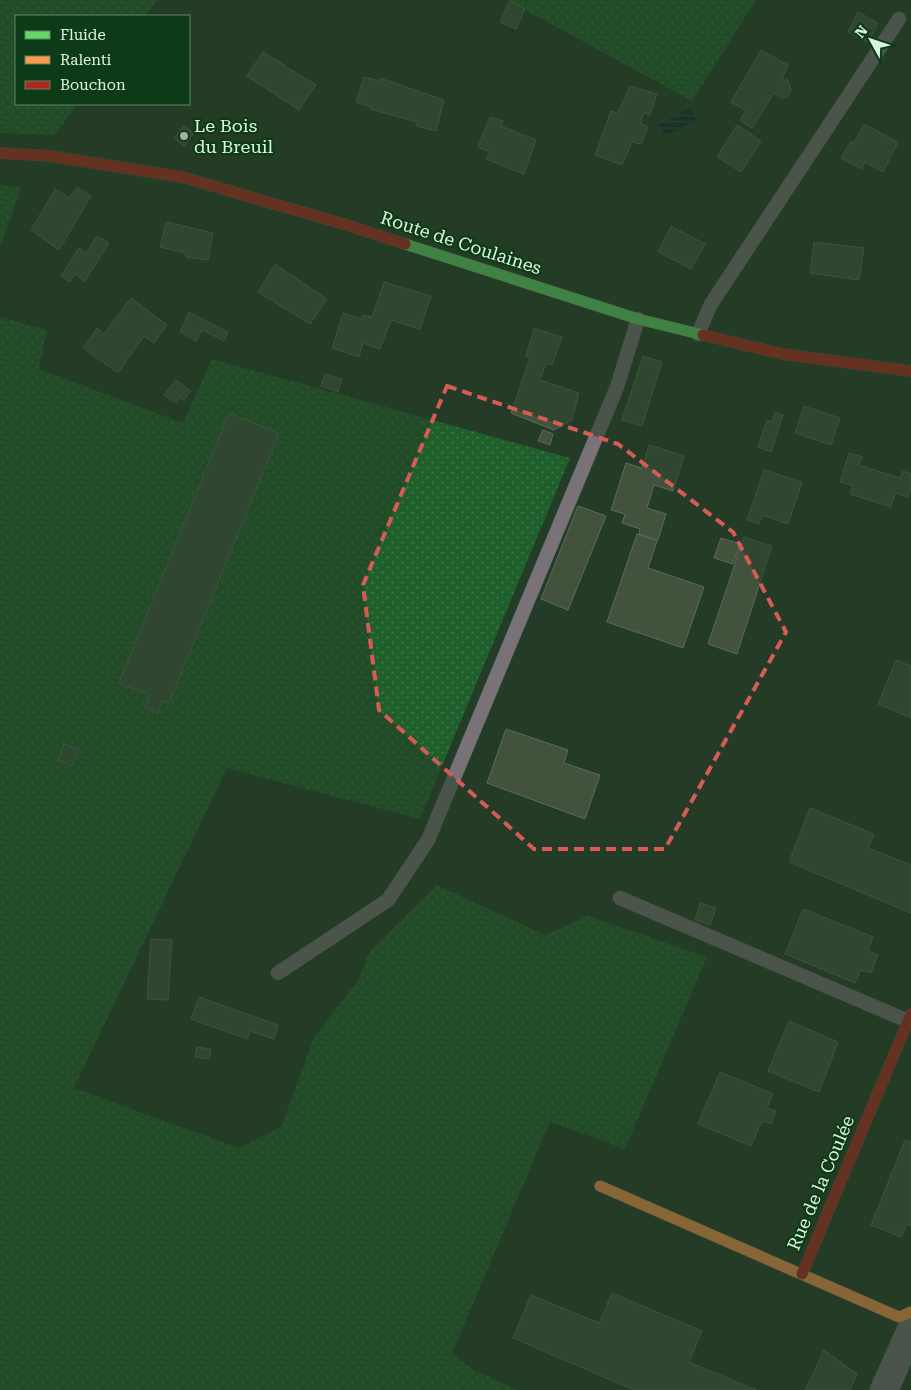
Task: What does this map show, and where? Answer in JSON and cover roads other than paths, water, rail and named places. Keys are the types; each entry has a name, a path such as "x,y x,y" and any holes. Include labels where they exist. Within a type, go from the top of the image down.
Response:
{"street":[{"name":"Route de Coulaines","path":"0,153 50,156 182,177 347,225 638,319 782,354 911,371"},
{"name":"Rue de la Coulée","path":"600,1186 802,1274 910,1018"},
{"path":"802,1274 899,1317 911,1312"},
{"path":"884,1390 911,1330"}],"lane":[{"path":"698,334 711,304 899,19"},
{"path":"278,973 388,900 428,840 617,387 638,319"},
{"path":"620,898 910,1018"}],"water":[{"path":"690,108 696,120 665,136 659,125"}],"place":[{"name":"Le Bois du Breuil","path":"184,136"}]}
